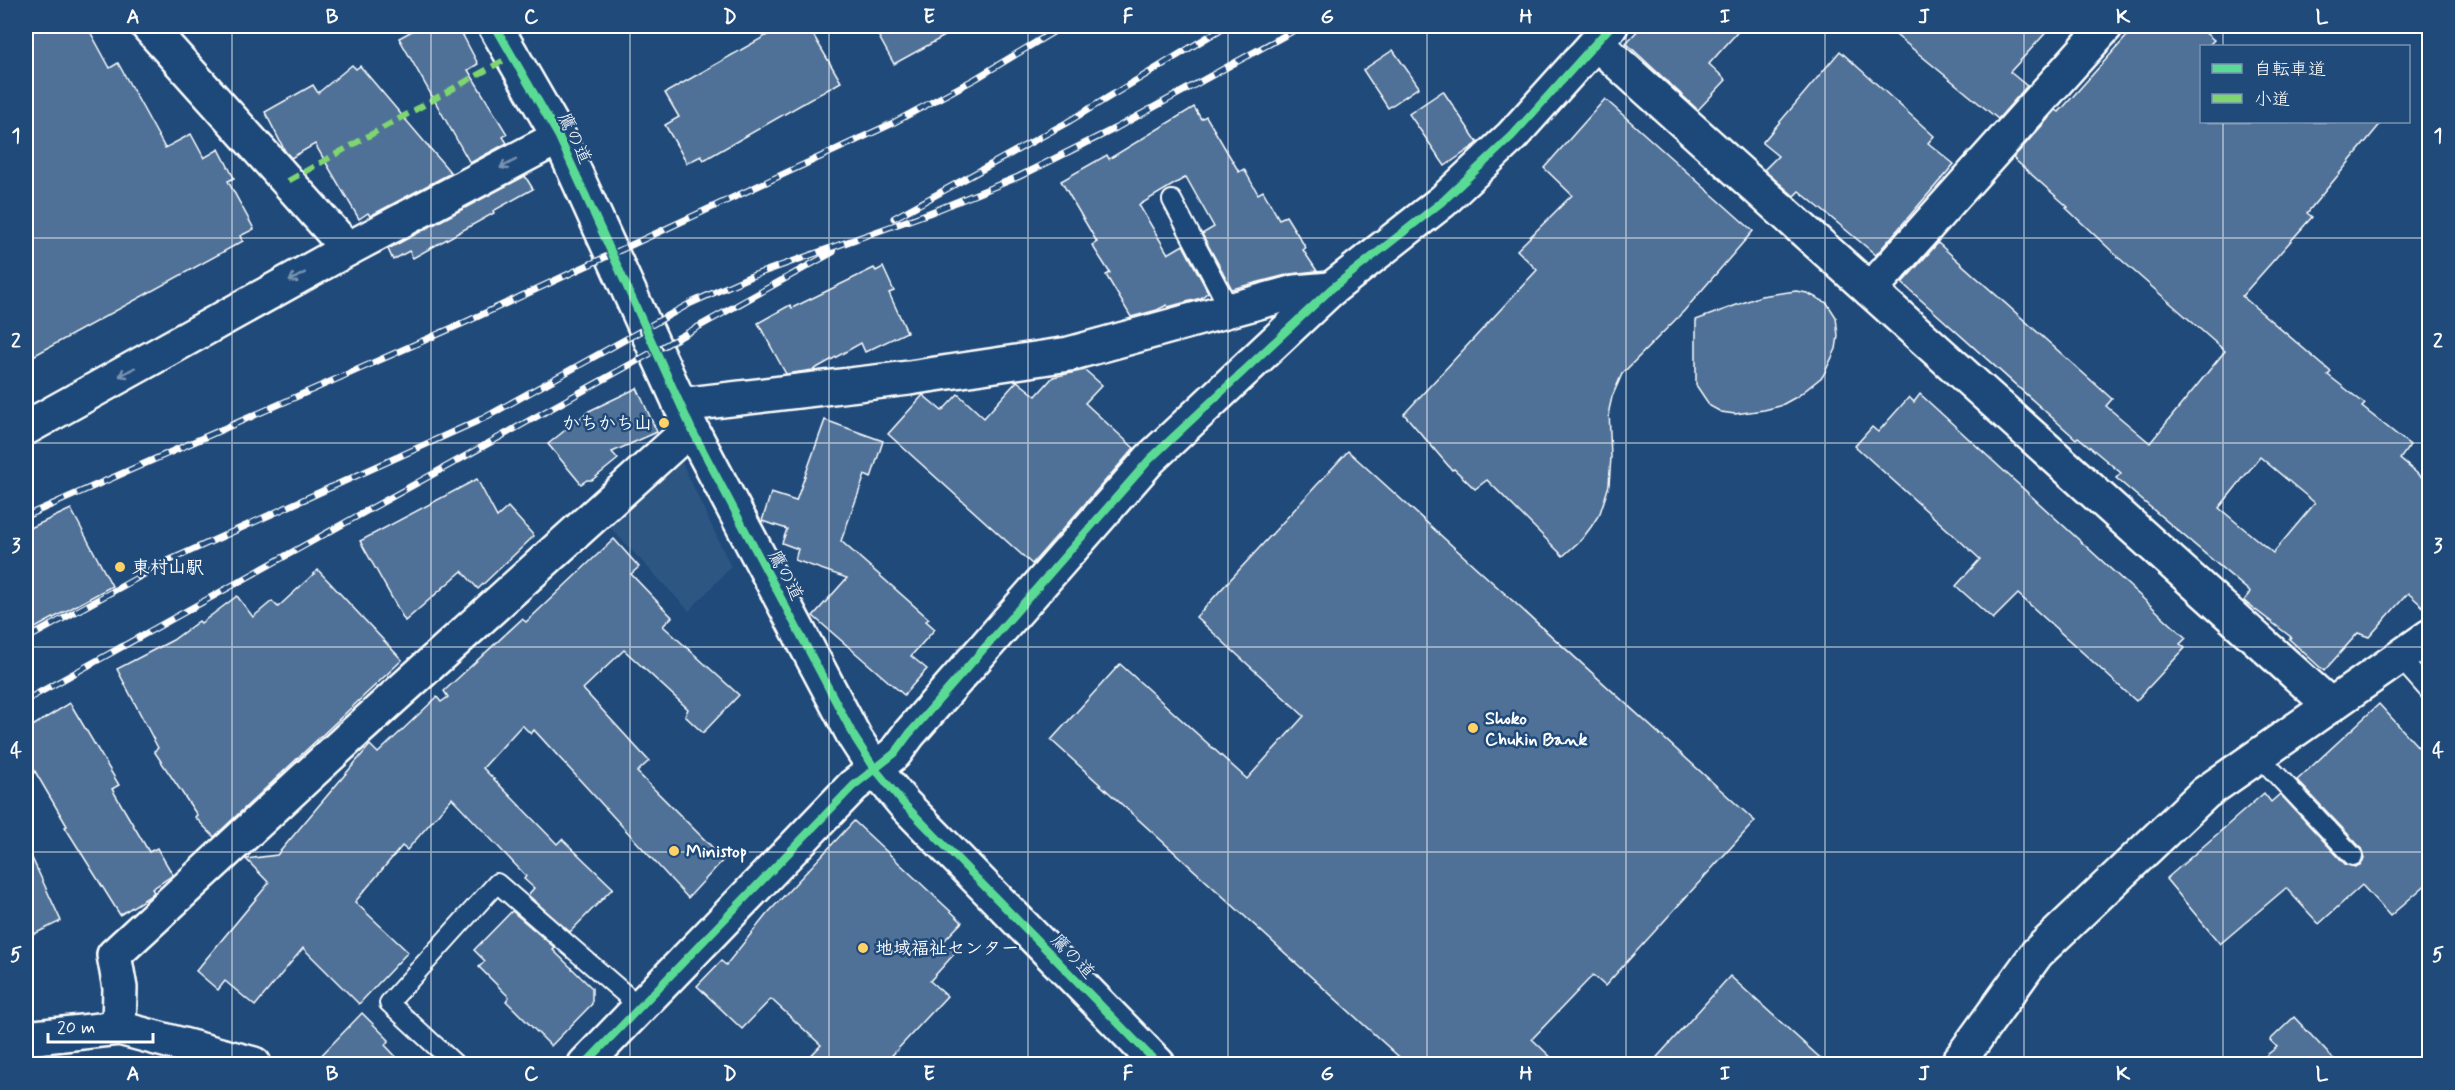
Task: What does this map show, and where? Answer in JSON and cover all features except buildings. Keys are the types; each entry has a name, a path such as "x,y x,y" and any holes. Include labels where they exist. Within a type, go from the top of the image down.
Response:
{"street":[{"path":"148,26 348,249"},
{"name":"鷹の道","path":"495,26 559,137 686,417 855,738 875,769 904,804 1158,1065"},
{"path":"1870,290 2106,26"},
{"path":"585,1065 853,786 895,753 1150,459 1331,289 1443,201 1512,136 1603,34 1870,290 2329,704"},
{"path":"26,428 348,249 559,137"},
{"path":"119,1028 120,988 114,955 352,735 686,417 909,378 1069,354 1295,292 1331,289"},
{"path":"1957,1065 2037,953 2205,793 2329,704 2430,636"},
{"path":"26,1038 119,1028 254,1065"}],"lane":[{"path":"1172,200 1230,310"},
{"path":"2399,657 2430,692"},
{"path":"2258,755 2353,856"},
{"path":"455,1065 389,1004 497,883 640,1007"}],"shaded area":[{"path":"676,450 731,567 689,611 602,519"}],"railway":[{"path":"26,516 468,321 891,124 975,79 1063,26"},
{"path":"894,218 1066,123 1226,26"},
{"path":"26,639 168,561 484,418 691,303 749,277 929,213 1018,177 1116,128 1302,26"},
{"path":"26,700 833,252"}],"marked path":[{"path":"288,181 513,55"}],"cycle path":[{"path":"495,26 559,137 691,428 855,738 875,769 904,804 1158,1064"},
{"path":"585,1064 853,786 895,753 909,734 1150,459 1331,289 1443,201 1512,136 1611,26"}],"place":[{"name":"かちかち山","path":"664,423"},
{"name":"東村山駅","path":"120,567"},
{"name":"Shoko Chukin Bank","path":"1473,728"},
{"name":"Ministop","path":"674,851"},
{"name":"地域福祉センター","path":"863,948"}]}
